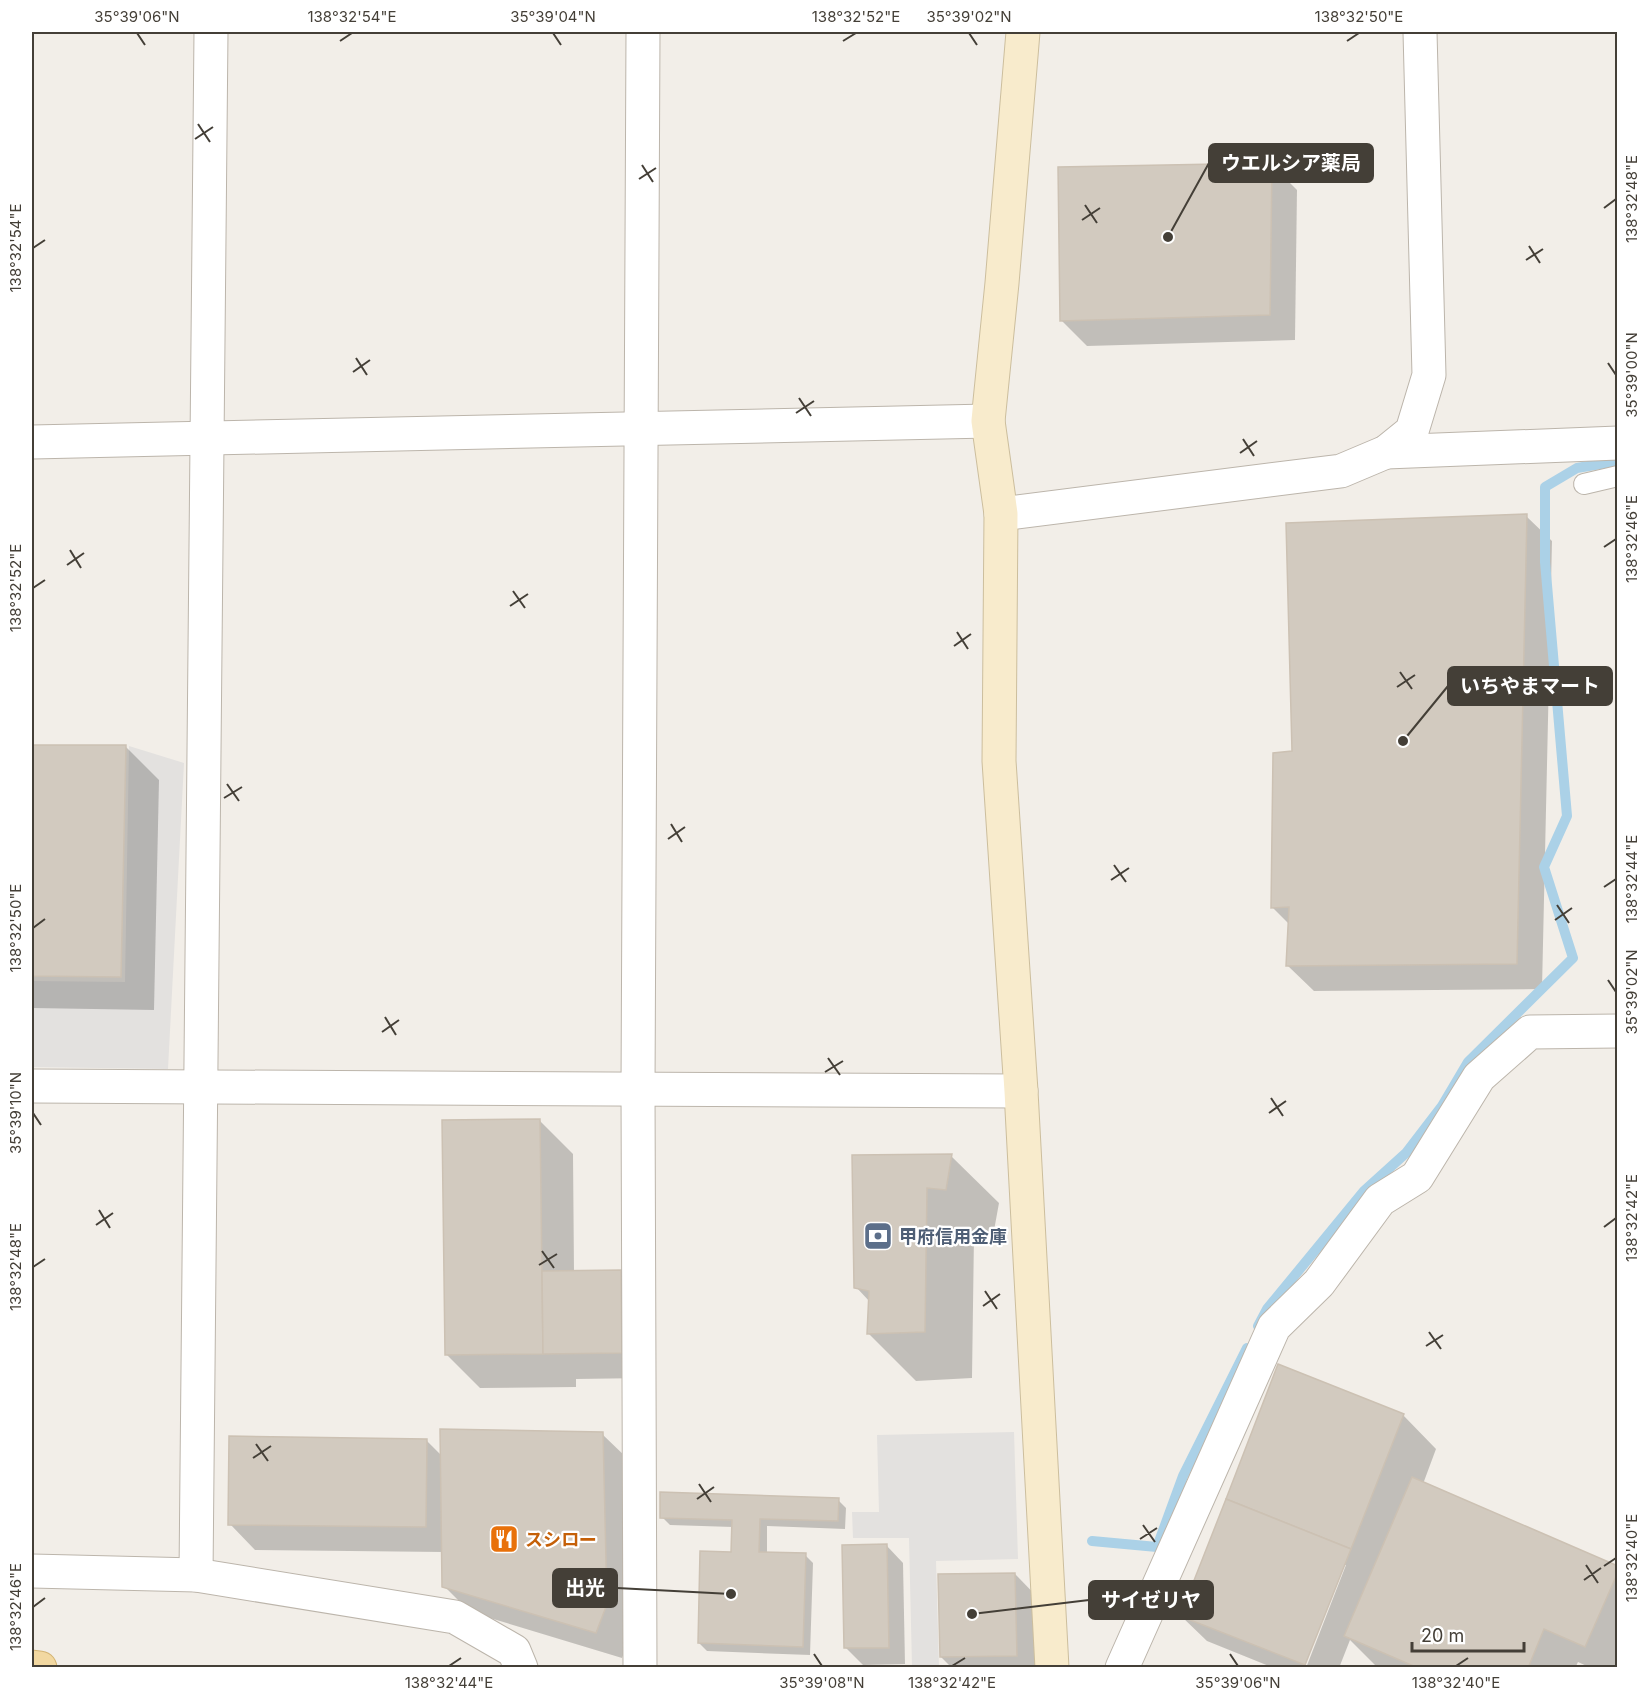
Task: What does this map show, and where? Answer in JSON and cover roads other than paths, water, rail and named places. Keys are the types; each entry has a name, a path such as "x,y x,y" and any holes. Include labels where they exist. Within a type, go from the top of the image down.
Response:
{"main road":[{"path":"32,1667 40,1668"}],"street":[{"path":"196,1575 211,32"},
{"path":"640,1668 638,1089 643,32"},
{"path":"1023,32 988,421 1001,514 999,761 1021,1091 1052,1668"},
{"path":"1001,514 1341,471 1386,452 1412,431 1429,375 1420,32"},
{"path":"32,442 988,421"},
{"path":"1386,452 1617,443"},
{"path":"1122,1668 1274,1327 1319,1283 1380,1200 1416,1177 1479,1077 1530,1032 1617,1031"},
{"path":"32,1086 1021,1091"},
{"path":"32,1571 196,1575 454,1617 514,1651 521,1668"}],"lane":[{"path":"1584,484 1617,476"}],"waterway":[{"path":"1258,1326 1267,1309 1364,1191 1406,1153 1442,1106 1468,1062 1573,958 1544,867 1567,816 1545,562 1545,487 1577,468 1618,461"},
{"path":"1092,1541 1157,1547 1183,1476 1247,1348"}],"place":[{"name":"ウエルシア薬局","path":"1168,237"},
{"name":"いちやまマート","path":"1403,741"},
{"name":"甲府信用金庫","path":"878,1236"},
{"name":"スシロー","path":"504,1539"},
{"name":"出光","path":"731,1594"},
{"name":"サイゼリヤ","path":"972,1614"}]}
